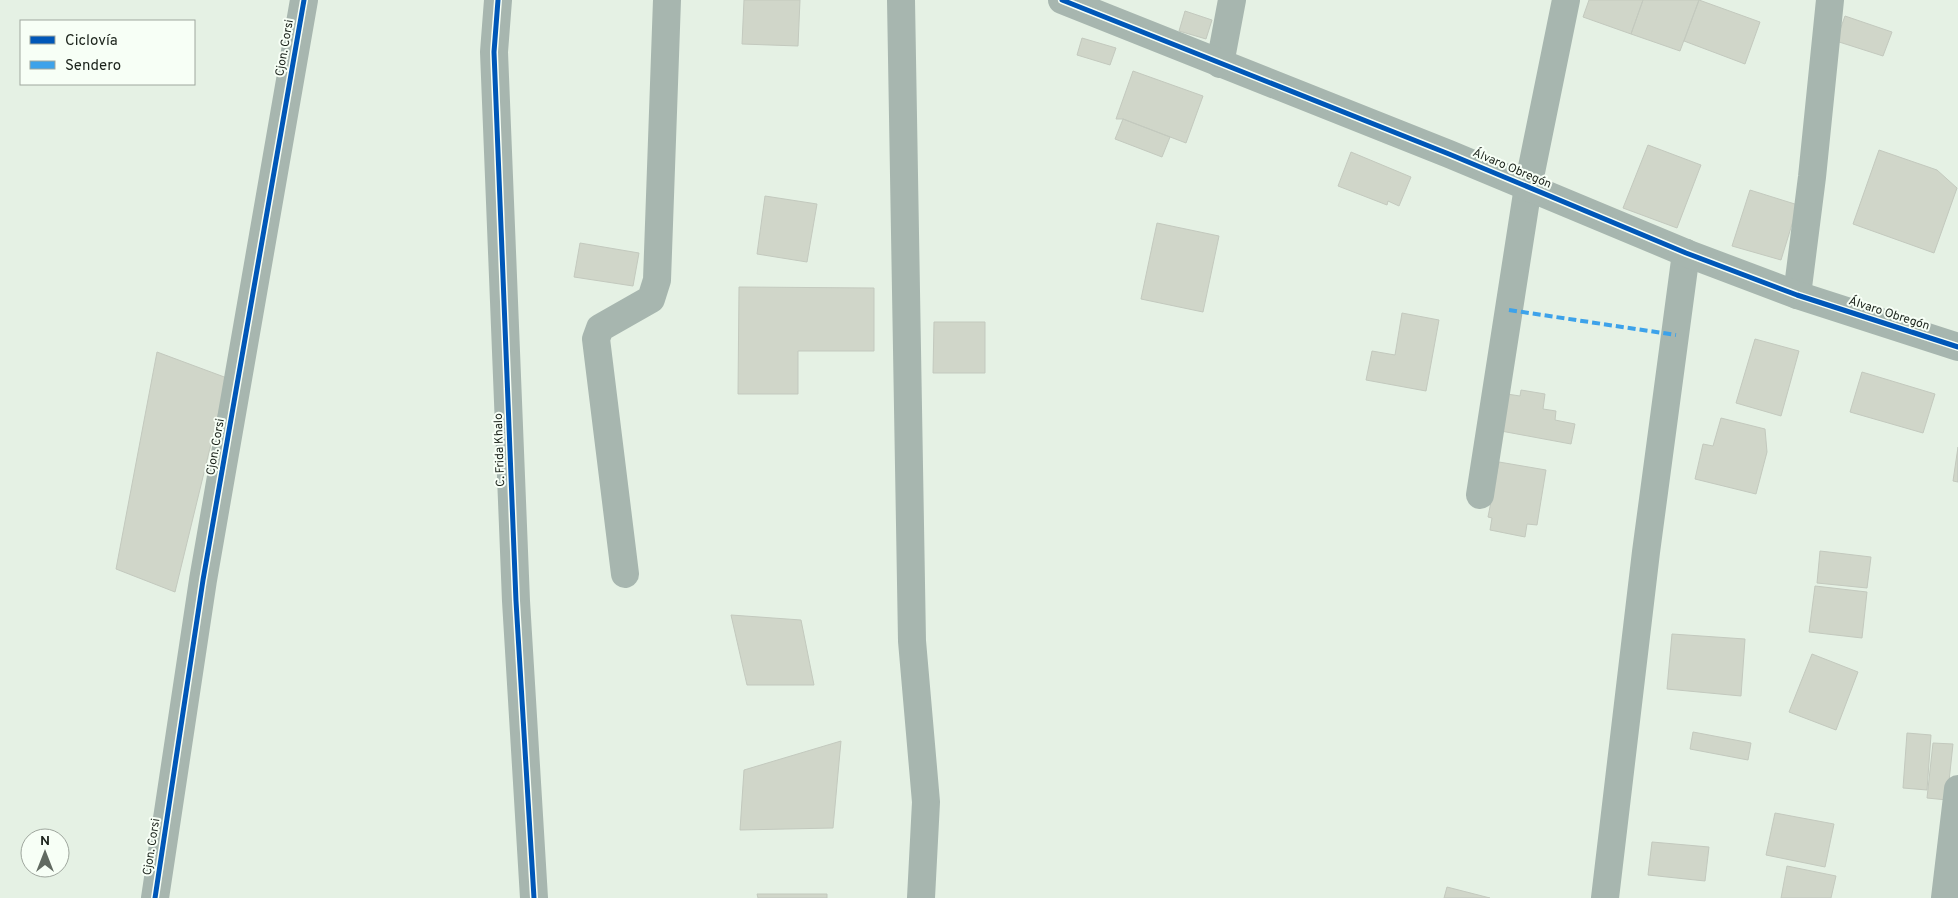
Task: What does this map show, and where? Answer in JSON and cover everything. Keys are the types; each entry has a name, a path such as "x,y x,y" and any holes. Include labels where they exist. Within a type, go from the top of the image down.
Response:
{"street":[{"name":"Cjon. Corsi","path":"154,898 203,580 304,0"},
{"name":"C. Frida Khalo","path":"498,0 494,52 514,571 534,898"},
{"path":"625,574 596,339 600,328 651,299 657,280 667,0"},
{"path":"901,0 912,641 926,802 922,898"},
{"name":"Álvaro Obregón","path":"1062,0 1449,154 1686,253 1797,295 1958,348"},
{"path":"1220,64 1232,0"},
{"path":"1480,495 1528,187 1566,0"},
{"path":"1797,295 1812,177 1830,0"},
{"path":"1606,898 1646,552 1686,253"},
{"path":"1945,898 1958,789"}],"building":[{"path":"744,0 800,0 798,46 742,44"},
{"path":"1589,0 1643,0 1631,34 1583,17"},
{"path":"1643,0 1699,0 1680,51 1631,34"},
{"path":"1699,0 1760,22 1745,64 1684,41"},
{"path":"1185,11 1212,20 1206,39 1179,31"},
{"path":"1845,16 1892,32 1883,56 1836,41"},
{"path":"1082,38 1116,48 1110,65 1077,55"},
{"path":"1133,71 1203,96 1186,143 1123,119 1116,119"},
{"path":"1123,119 1170,137 1162,157 1115,139"},
{"path":"1648,145 1701,165 1677,228 1623,208"},
{"path":"1879,150 1937,170 1957,188 1934,253 1853,224"},
{"path":"1351,152 1411,177 1399,206 1388,201 1387,205 1338,186"},
{"path":"1750,190 1798,205 1781,260 1732,246"},
{"path":"765,196 817,204 807,262 757,254"},
{"path":"1157,223 1219,236 1203,312 1141,299"},
{"path":"580,243 639,253 633,286 574,277"},
{"path":"739,287 874,288 874,351 798,351 798,394 738,394"},
{"path":"1402,313 1439,320 1426,391 1366,380 1372,351 1395,355"},
{"path":"934,322 985,322 985,373 933,373"},
{"path":"1755,339 1799,351 1781,416 1736,403"},
{"path":"157,352 227,378 175,592 116,569"},
{"path":"1862,372 1935,394 1923,433 1850,412"},
{"path":"1521,390 1545,394 1543,409 1556,411 1555,420 1575,424 1571,444 1501,431 1507,394 1520,396"},
{"path":"1721,418 1765,429 1767,452 1756,494 1695,479 1703,444 1713,446"},
{"path":"1958,447 1958,482 1953,481"},
{"path":"1499,462 1546,470 1537,525 1527,524 1525,537 1490,530 1492,518 1488,517"},
{"path":"1820,551 1871,557 1867,588 1817,583"},
{"path":"1815,586 1867,592 1862,638 1809,632"},
{"path":"731,615 801,620 814,685 747,685"},
{"path":"1672,634 1745,639 1741,696 1667,689"},
{"path":"1812,654 1858,672 1836,730 1789,712"},
{"path":"1693,732 1751,743 1748,760 1690,749"},
{"path":"1907,733 1931,735 1927,790 1903,788"},
{"path":"841,741 833,828 740,830 744,770"},
{"path":"1933,743 1953,744 1947,800 1927,798"},
{"path":"1775,813 1834,824 1825,867 1766,855"},
{"path":"1652,842 1709,847 1705,881 1648,875"},
{"path":"1787,866 1836,876 1831,898 1781,898"},
{"path":"1447,887 1490,898 1444,898"},
{"path":"757,894 827,894 827,898 758,898"}],"marked path":[{"path":"1509,310 1676,335"}],"cycle path":[{"path":"155,898 203,580 304,0"},
{"path":"498,0 494,52 516,601 534,898"},
{"path":"1062,0 1449,154 1686,253 1797,295 1958,347"}]}
